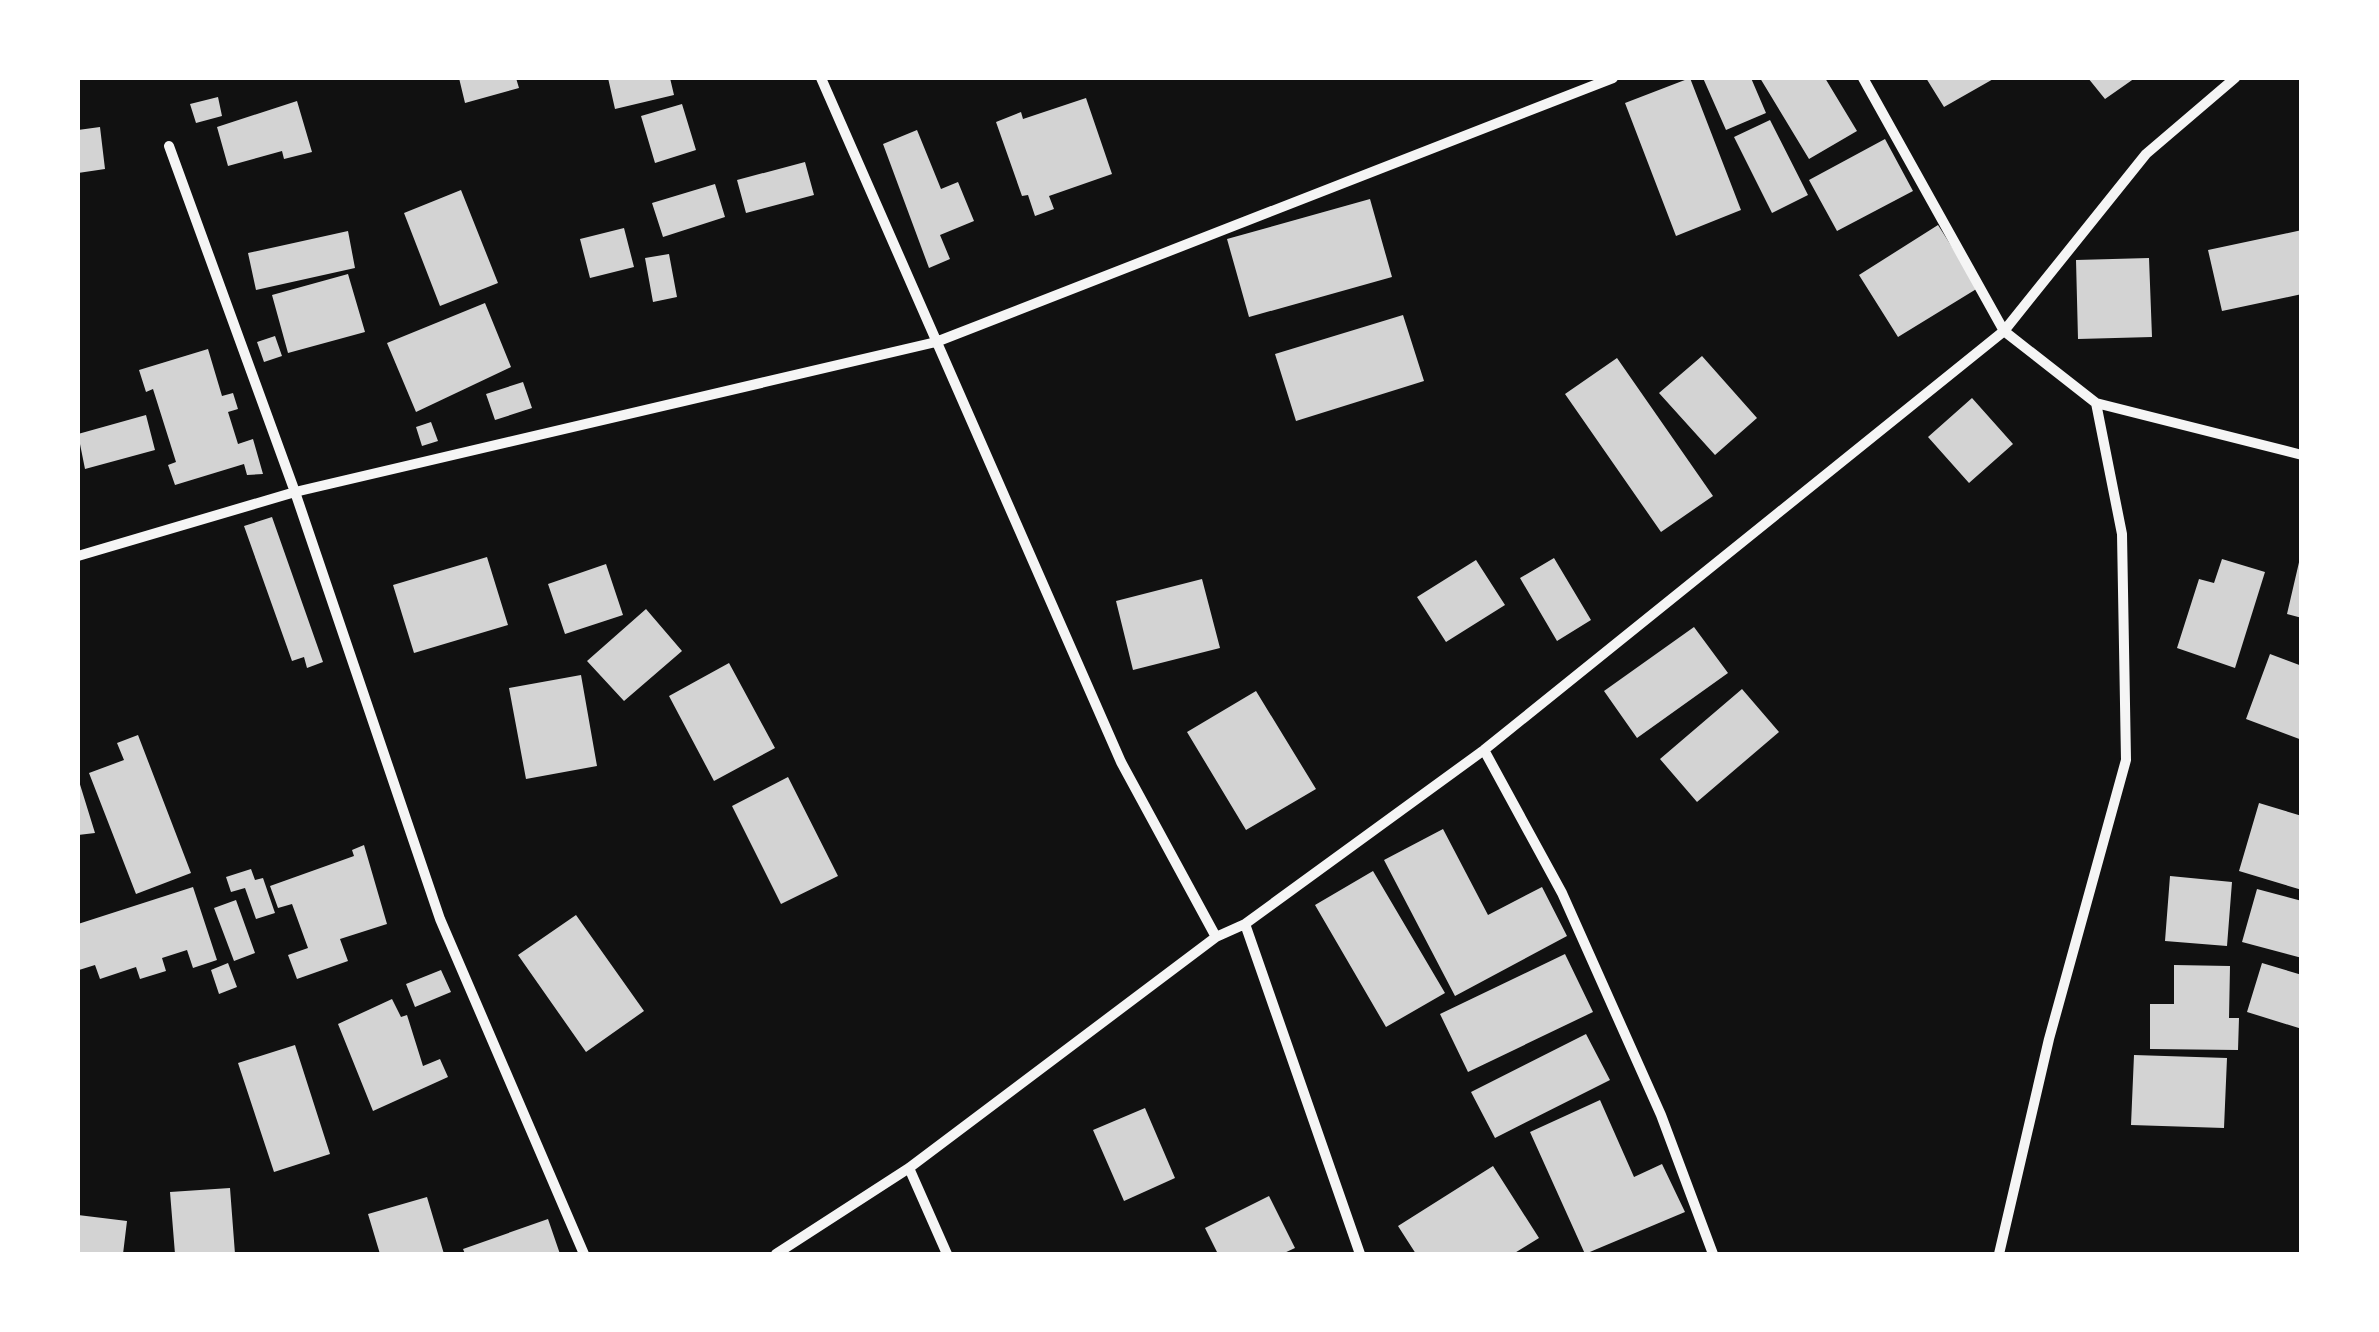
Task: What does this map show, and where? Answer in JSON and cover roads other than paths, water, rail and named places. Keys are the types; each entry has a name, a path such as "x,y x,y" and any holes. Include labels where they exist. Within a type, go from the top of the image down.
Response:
{"street":[{"path":"820,78 1121,762 1216,937"},
{"path":"78,556 295,492 936,342 1613,78"},
{"path":"1863,78 2004,331 2096,402 2302,455"},
{"path":"776,1254 909,1168 1216,937 1246,924 1484,750 2004,331 2146,154 2235,78"},
{"path":"168,146 295,492 440,919 584,1254"},
{"path":"1999,1254 2049,1039 2126,760 2122,534 2096,402"},
{"path":"1484,750 1562,893 1661,1116 1713,1254"},
{"path":"1246,924 1360,1254"},
{"path":"909,1168 947,1254"}]}
